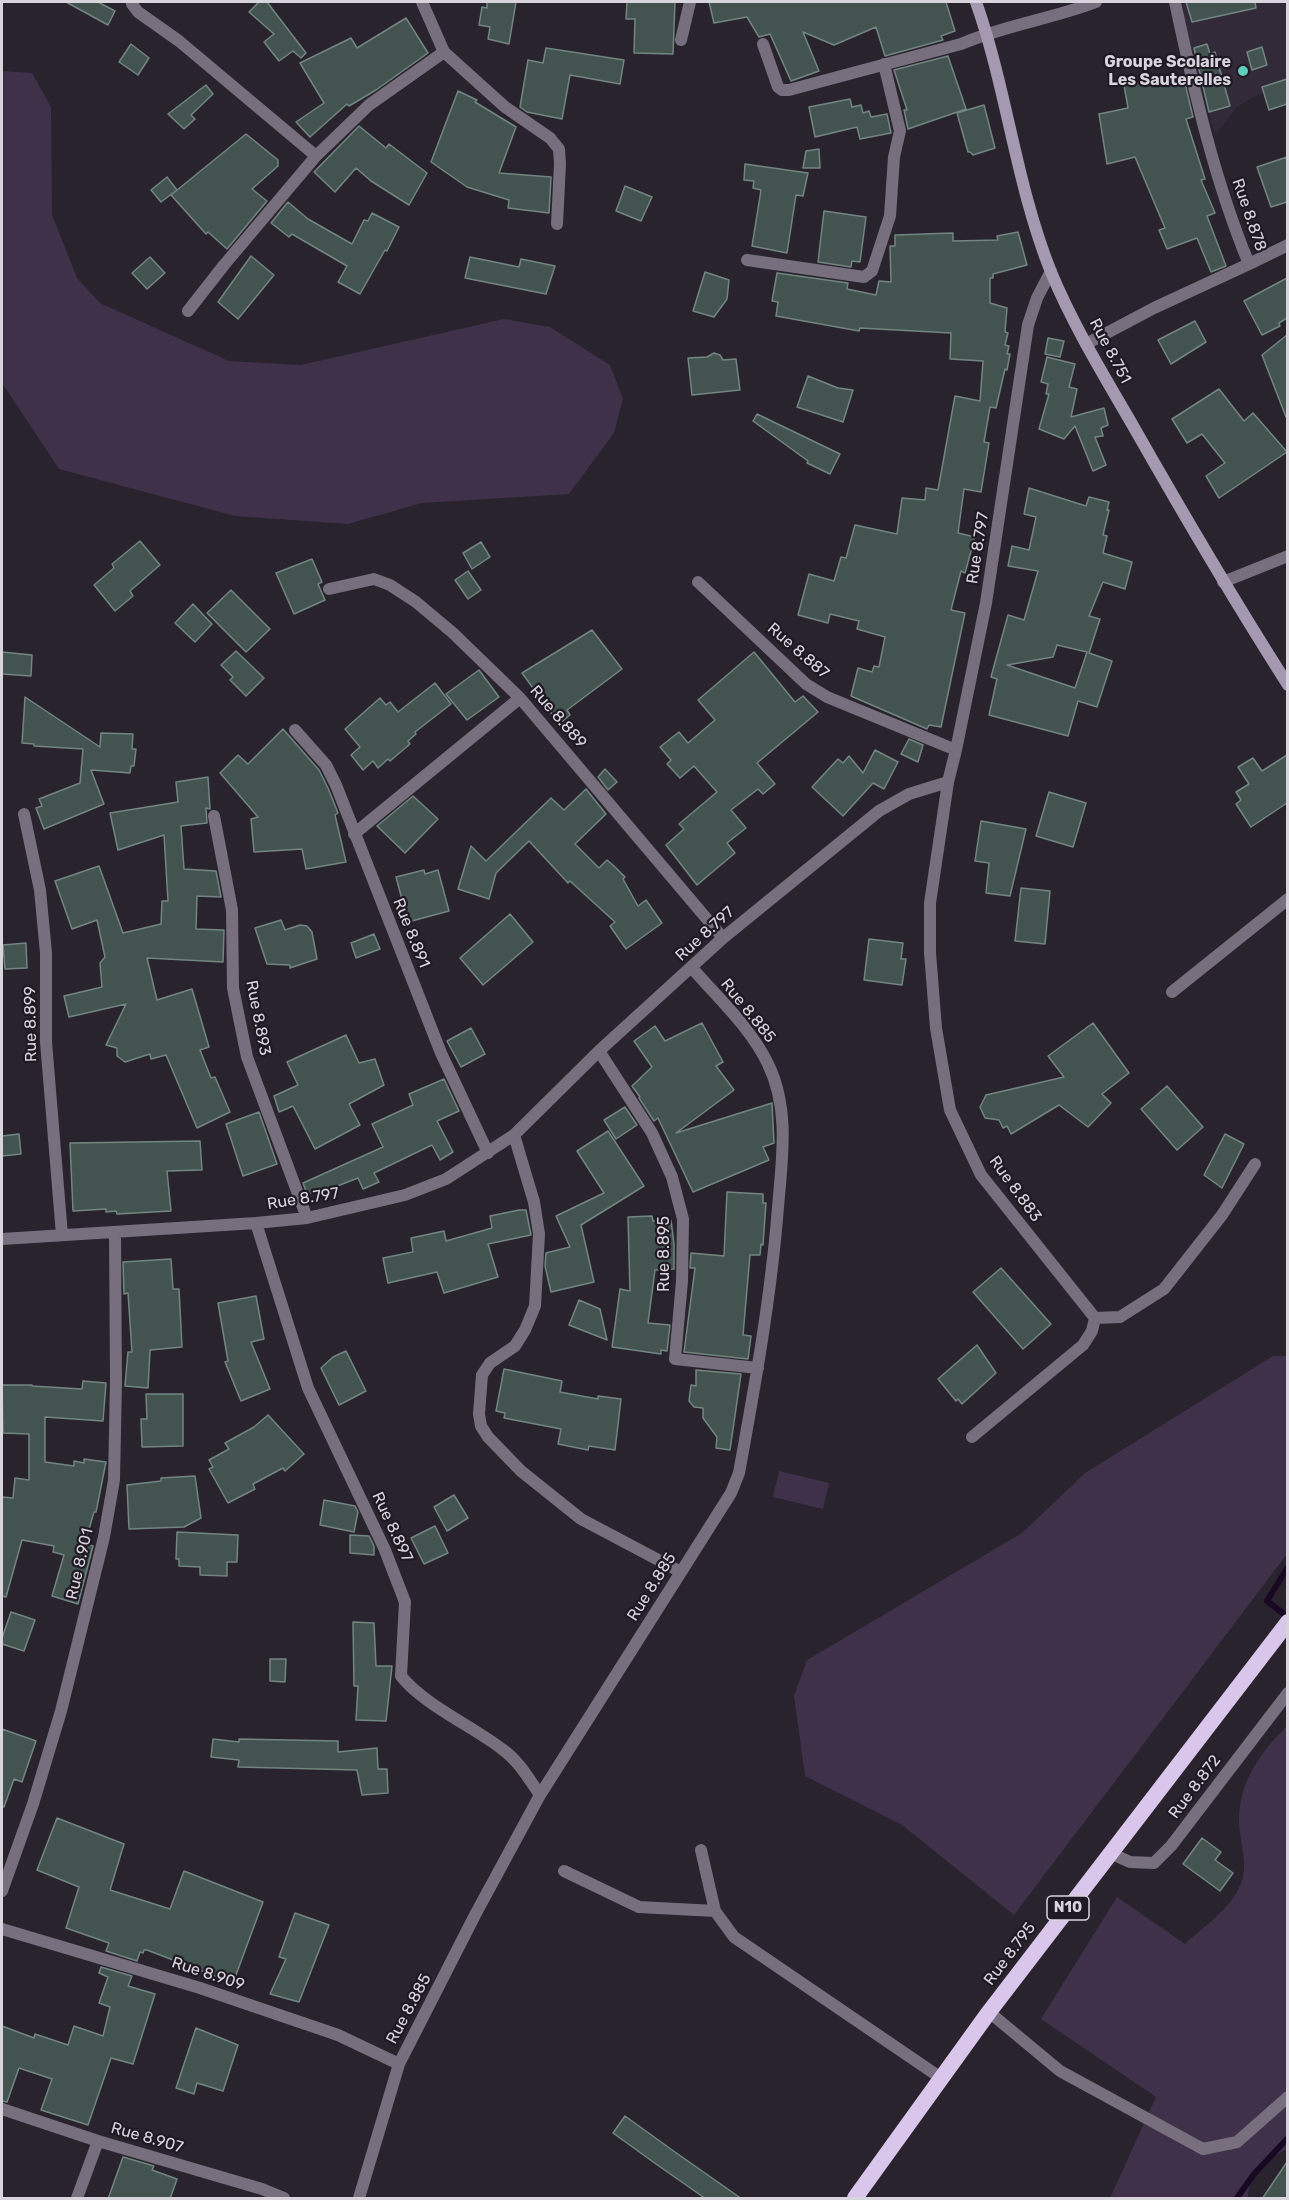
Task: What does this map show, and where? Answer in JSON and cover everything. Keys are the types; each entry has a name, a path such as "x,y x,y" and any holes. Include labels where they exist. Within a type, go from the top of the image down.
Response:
{"highway":[{"name":"Rue 8.795","path":"862,2196 941,2078 989,2012 1287,1622"}],"main road":[{"name":"Rue 8.751","path":"976,2 987,33 1016,155 1051,272 1086,344 1223,582 1287,685"}],"street":[{"path":"133,2 138,12 179,41 316,156"},
{"path":"422,2 444,52 505,107 550,138 559,149 557,224"},
{"path":"681,40 690,2"},
{"path":"763,44 778,87 782,90 961,44 987,33 1066,13 1096,2"},
{"name":"Rue 8.878","path":"1086,344 1154,308 1249,264 1230,217 1198,106 1175,2"},
{"path":"188,311 316,156 369,105 444,52"},
{"path":"747,260 864,277 872,271 890,216 894,157 900,131 884,64"},
{"path":"1249,264 1287,245"},
{"name":"Rue 8.797","path":"2,1239 308,1218 405,1196 446,1179 514,1135 599,1051 723,938 879,811 909,794 948,782 986,603 1028,325 1037,298 1051,272"},
{"path":"1223,582 1287,556"},
{"name":"Rue 8.889","path":"328,590 374,579 390,585 416,602 453,633 520,698 723,938"},
{"name":"Rue 8.887","path":"698,582 816,690 838,702 956,750"},
{"path":"354,834 520,698"},
{"name":"Rue 8.891","path":"295,730 326,765 336,784 441,1053 488,1153"},
{"name":"Rue 8.883","path":"948,782 930,903 930,953 936,1028 950,1110 981,1175 1095,1318"},
{"name":"Rue 8.899","path":"24,814 40,890 46,953 46,1042 62,1235"},
{"name":"Rue 8.893","path":"214,816 232,910 233,988 247,1057 308,1218"},
{"path":"1172,992 1287,899"},
{"name":"Rue 8.885","path":"359,2199 399,2064 475,1915 540,1796 731,1493 739,1473 758,1368 776,1238 784,1135 780,1094 768,1063 744,1029 692,968"},
{"name":"Rue 8.895","path":"599,1051 652,1132 672,1177 683,1219 675,1359 758,1368"},
{"path":"514,1135 534,1202 539,1234 535,1306 515,1346 490,1363 482,1375 479,1414 481,1426 488,1437 520,1471 581,1519 681,1572"},
{"path":"972,1437 1083,1345 1092,1331 1095,1318 1120,1317 1164,1289 1222,1215 1255,1164"},
{"name":"Rue 8.897","path":"256,1223 308,1388 394,1571 405,1602 400,1676 441,1708 516,1760 540,1796"},
{"name":"Rue 8.901","path":"2,1891 33,1804 61,1711 104,1538 114,1480 115,1232"},
{"name":"Rue 8.872","path":"1110,1853 1130,1862 1154,1863 1171,1846 1287,1693"},
{"path":"701,1850 715,1911 734,1937 941,2078"},
{"path":"564,1871 639,1907 715,1911"},
{"name":"Rue 8.909","path":"2,1929 200,1988 338,2035 399,2064"},
{"path":"989,2012 1060,2070 1203,2149 1237,2142 1287,2097"},
{"name":"Rue 8.907","path":"2,2109 98,2141 262,2188 284,2199"},
{"path":"77,2199 98,2141"}],"shaded area":[{"name":"Groupe Scolaire Les Sauterelles","path":"1184,2 1287,2 1287,104 1269,110 1264,93 1255,96 1237,107 1215,135 1183,20"},
{"path":"2,71 32,73 51,107 52,215 77,278 100,303 229,361 301,365 504,319 550,327 610,365 623,399 614,433 569,494 422,503 348,524 235,516 59,469 2,383"},
{"path":"1273,1356 1287,1356 1287,1554 1014,1915 902,1825 805,1776 794,1696 807,1660 1022,1533 1085,1473"},
{"path":"779,1471 829,1483 823,1509 773,1497"},
{"path":"1287,1726 1287,2149 1260,2168 1251,2182 1248,2198 1110,2198 1156,2097 1041,2019 1117,1897 1185,1944 1228,1904 1239,1888 1244,1870 1239,1816 1244,1789 1261,1755"}],"building":[{"path":"66,2 98,2 115,11 108,25"},
{"path":"259,2 267,2 306,53 301,58 293,51 279,61 264,42 274,34 249,12"},
{"path":"487,2 516,2 509,44 488,39 490,27 479,25 482,7 487,8"},
{"path":"627,2 675,2 673,54 634,53 635,19 626,19"},
{"path":"709,2 946,2 955,31 941,36 943,40 885,56 876,27 834,45 803,32 819,71 791,81 770,34 759,37 747,17 714,23"},
{"path":"1186,2 1255,2 1256,8 1192,22"},
{"path":"406,18 428,53 376,90 349,106 347,104 310,137 296,122 324,103 300,63 351,38 357,48"},
{"path":"131,44 149,58 138,75 119,62"},
{"path":"1207,44 1210,54 1215,52 1230,106 1209,112 1194,48"},
{"path":"1262,47 1267,65 1252,70 1247,52"},
{"path":"546,48 624,60 620,84 570,75 562,119 527,112 520,107 528,60 543,63"},
{"path":"948,56 966,109 908,129 904,110 907,110 894,70"},
{"path":"1162,79 1163,82 1184,79 1193,117 1186,119 1205,179 1201,180 1215,213 1207,216 1226,266 1211,272 1197,238 1167,249 1159,230 1165,228 1135,157 1107,164 1099,114 1128,108 1124,85"},
{"path":"1287,79 1287,104 1269,110 1262,87"},
{"path":"206,85 213,94 191,115 195,119 184,129 168,114"},
{"path":"458,91 477,100 475,102 516,127 499,173 551,177 549,213 508,208 509,200 467,187 431,162"},
{"path":"850,99 852,107 861,105 863,113 869,111 871,117 887,114 891,133 860,139 857,127 815,137 809,107"},
{"path":"984,105 995,148 973,155 968,152 957,113"},
{"path":"359,126 386,148 389,144 427,173 409,205 371,181 356,168 335,192 314,172"},
{"path":"246,134 278,160 278,166 252,189 267,201 227,249 208,232 206,234 171,195"},
{"path":"819,149 820,168 803,168 806,151"},
{"path":"1287,157 1287,202 1271,207 1257,167"},
{"path":"745,164 808,173 803,196 796,195 787,253 752,246 761,190 753,188 754,181 744,180"},
{"path":"167,177 177,190 161,202 151,190"},
{"path":"625,186 652,197 641,221 616,211"},
{"path":"288,202 308,219 352,244 364,220 368,221 372,213 399,227 360,294 338,282 347,266 292,234 289,237 271,223"},
{"path":"824,211 866,217 860,262 852,261 851,267 818,262"},
{"path":"1018,232 1027,265 993,274 993,278 990,278 990,303 1007,308 1005,332 1008,333 1005,345 1009,346 1007,354 1010,354 996,408 990,407 984,442 989,443 981,492 964,489 958,533 975,537 965,573 961,571 951,610 965,613 941,727 929,725 927,729 851,696 858,668 872,672 874,666 879,667 885,637 857,629 859,621 830,614 828,623 798,615 809,574 834,581 841,557 846,558 855,525 897,534 902,498 925,500 926,488 938,490 955,396 980,401 983,361 950,359 951,333 860,328 859,331 776,316 778,302 772,301 777,273 848,283 847,289 876,295 879,281 891,282 890,246 895,246 895,235 953,233 953,241 998,240 997,236"},
{"path":"251,256 274,275 238,319 218,302"},
{"path":"150,257 165,273 147,289 132,273"},
{"path":"470,257 519,267 521,259 555,266 546,294 465,278"},
{"path":"705,272 729,280 727,299 714,317 693,311"},
{"path":"1287,278 1287,318 1279,323 1280,326 1262,335 1244,301"},
{"path":"1195,321 1206,342 1171,364 1158,340"},
{"path":"1287,335 1287,417 1286,417 1262,355"},
{"path":"1048,338 1064,341 1060,357 1045,354"},
{"path":"714,353 720,355 723,360 736,359 740,390 692,395 688,358 707,357"},
{"path":"1047,357 1075,364 1069,387 1077,389 1071,417 1104,408 1108,425 1101,428 1103,436 1095,437 1106,465 1093,471 1075,426 1064,439 1039,429 1049,394 1046,394 1048,384 1041,382"},
{"path":"808,376 838,388 853,390 843,422 797,407"},
{"path":"1219,389 1244,421 1253,413 1287,452 1219,498 1206,476 1225,463 1202,434 1187,443 1172,419"},
{"path":"757,414 840,454 830,474 807,463 808,461 753,421"},
{"path":"1029,488 1086,506 1089,497 1109,502 1103,535 1107,536 1103,553 1132,562 1125,589 1103,582 1089,616 1100,619 1089,653 1112,661 1097,707 1078,701 1068,736 989,715 997,679 991,677 1008,615 1024,620 1038,571 1008,566 1012,546 1029,550 1036,517 1024,514","holes":["1057,645 1087,652 1075,688 1007,665 1053,657"]},
{"path":"140,541 160,565 130,591 133,596 115,611 94,585 114,568 112,564"},
{"path":"481,542 490,557 472,569 463,553"},
{"path":"312,559 322,582 318,584 325,600 294,614 276,573"},
{"path":"468,571 481,590 468,599 455,580"},
{"path":"231,590 270,629 246,652 207,613"},
{"path":"193,604 212,624 195,642 175,623"},
{"path":"592,630 622,669 567,710 570,715 559,724 522,673"},
{"path":"236,651 264,678 246,696 230,680 233,677 221,665"},
{"path":"2,652 32,655 31,676 2,674"},
{"path":"754,652 795,702 803,696 818,712 757,763 775,784 763,794 758,789 731,810 746,828 727,843 735,853 697,885 666,845 684,829 679,824 717,792 694,766 680,778 667,764 671,760 660,747 679,732 688,743 715,720 698,700"},
{"path":"479,670 499,697 467,720 446,694"},
{"path":"435,683 451,704 415,732 416,734 408,741 410,744 390,761 388,759 378,768 373,761 363,770 351,755 360,747 345,729 380,698 386,705 390,702 398,712"},
{"path":"25,697 100,747 101,733 133,734 132,749 136,749 134,766 131,766 130,773 91,770 104,804 44,829 36,808 42,806 39,799 80,783 83,749 34,746 34,744 22,743"},
{"path":"283,729 319,770 328,788 338,813 335,815 346,862 306,869 302,849 254,852 251,819 258,817 220,773 238,755 248,764"},
{"path":"909,739 923,745 918,762 901,754"},
{"path":"875,750 898,762 884,789 873,783 843,816 812,787 838,759 843,763 849,756 863,773"},
{"path":"1287,755 1287,803 1251,827 1236,804 1241,800 1236,792 1249,784 1238,767 1253,758 1262,771"},
{"path":"605,769 617,782 608,790 598,777"},
{"path":"208,777 210,809 206,808 207,823 181,826 184,869 216,871 221,897 197,896 196,929 224,930 223,962 147,958 157,1000 192,989 209,1047 200,1050 211,1078 215,1077 230,1112 197,1128 166,1055 151,1059 150,1054 125,1062 117,1056 117,1048 106,1045 126,1004 69,1017 64,996 102,987 100,963 105,957 97,920 72,929 55,881 99,866 123,933 161,924 162,901 168,901 164,835 118,850 110,813 178,802 176,782"},
{"path":"586,789 606,814 575,844 599,868 607,860 614,866 625,877 623,879 638,906 646,900 662,923 626,949 610,926 615,922 570,881 568,883 529,841 496,873 489,899 458,889 471,846 486,861 551,798 564,810"},
{"path":"1049,792 1086,803 1073,847 1036,836"},
{"path":"413,796 438,819 405,853 377,826"},
{"path":"981,821 1026,829 1010,896 986,893 989,863 975,861"},
{"path":"424,870 425,874 438,870 449,911 408,922 396,877"},
{"path":"1021,888 1050,891 1045,944 1015,941"},
{"path":"510,914 533,942 483,985 460,958"},
{"path":"281,920 285,930 300,925 307,926 312,932 317,959 290,968 290,965 267,964 255,928"},
{"path":"374,934 380,949 356,958 351,943"},
{"path":"869,939 903,943 901,959 906,959 902,985 864,980"},
{"path":"26,943 27,968 5,969 3,945"},
{"path":"702,1023 723,1062 716,1066 734,1090 676,1133 772,1103 774,1143 763,1147 769,1160 693,1192 658,1118 654,1121 632,1086 652,1067 634,1041 655,1026 665,1041"},
{"path":"1093,1023 1129,1073 1102,1094 1111,1103 1088,1127 1059,1105 1011,1134 1007,1126 1003,1128 999,1120 985,1118 980,1107 986,1095 1064,1077 1048,1056"},
{"path":"471,1028 485,1054 461,1067 447,1041"},
{"path":"346,1035 359,1063 375,1059 384,1085 349,1104 360,1125 315,1149 293,1106 279,1112 274,1096 298,1085 287,1062"},
{"path":"444,1079 459,1111 437,1121 453,1152 440,1160 432,1145 374,1173 379,1182 363,1189 358,1178 317,1194 316,1192 307,1194 303,1183 383,1147 372,1124 413,1105 409,1094"},
{"path":"1167,1086 1203,1127 1177,1150 1141,1109"},
{"path":"625,1107 637,1125 616,1139 604,1120"},
{"path":"259,1112 277,1164 243,1176 226,1124"},
{"path":"608,1131 644,1186 581,1225 594,1282 551,1292 545,1266 546,1253 570,1247 556,1216 604,1193 577,1151"},
{"path":"19,1134 21,1154 2,1156 2,1136"},
{"path":"1225,1134 1244,1144 1222,1188 1204,1175"},
{"path":"200,1141 202,1170 167,1171 171,1211 117,1214 116,1211 106,1212 106,1209 73,1211 70,1143"},
{"path":"727,1192 763,1194 763,1203 766,1203 763,1245 761,1244 760,1255 750,1255 743,1335 751,1336 748,1359 684,1352 695,1268 690,1268 691,1253 724,1256"},
{"path":"526,1210 531,1235 488,1244 498,1277 444,1293 437,1272 388,1283 383,1258 413,1252 411,1238 444,1231 446,1241 492,1228 490,1216"},
{"path":"652,1216 653,1221 671,1220 674,1244 674,1269 655,1270 648,1323 670,1325 667,1351 661,1350 661,1354 612,1347 620,1289 630,1291 628,1217"},
{"path":"171,1259 173,1289 179,1289 182,1347 150,1350 148,1388 125,1386 128,1352 132,1352 128,1293 124,1294 123,1262"},
{"path":"1001,1268 1051,1324 1023,1349 973,1292"},
{"path":"256,1296 264,1339 251,1342 270,1389 241,1401 225,1362 228,1361 218,1303"},
{"path":"579,1300 600,1309 607,1340 569,1325"},
{"path":"977,1345 996,1373 962,1404 958,1399 956,1401 938,1379"},
{"path":"346,1351 366,1391 339,1405 321,1368 333,1357"},
{"path":"504,1369 562,1381 560,1392 598,1399 598,1396 621,1399 615,1450 589,1446 588,1450 558,1444 561,1429 504,1418 505,1413 496,1411"},
{"path":"696,1370 741,1374 730,1450 716,1448 717,1437 703,1418 703,1408 694,1407 689,1401 691,1385 696,1386"},
{"path":"83,1381 106,1383 103,1421 45,1417 45,1462 74,1466 74,1461 84,1463 84,1459 106,1462 96,1512 94,1512 85,1543 93,1546 78,1604 52,1596 64,1555 53,1552 54,1546 22,1540 6,1597 2,1596 2,1497 13,1498 15,1478 29,1480 29,1434 3,1433 2,1385 82,1389"},
{"path":"146,1394 183,1394 183,1446 142,1447 141,1419 147,1419"},
{"path":"268,1415 304,1454 285,1471 283,1468 253,1484 255,1489 228,1503 209,1469 213,1467 209,1460 229,1449 225,1443 254,1427"},
{"path":"195,1476 201,1518 184,1527 129,1529 127,1485 161,1481 161,1478"},
{"path":"454,1495 468,1518 447,1531 434,1507"},
{"path":"324,1500 355,1506 358,1512 354,1532 320,1525"},
{"path":"435,1526 448,1553 424,1564 411,1538"},
{"path":"177,1532 238,1535 237,1562 227,1562 227,1576 200,1575 200,1567 179,1566 179,1559 176,1559"},
{"path":"350,1535 369,1536 374,1546 374,1555 350,1553"},
{"path":"11,1612 35,1620 24,1651 2,1644"},
{"path":"353,1622 374,1623 376,1666 392,1666 386,1721 356,1720 358,1686 354,1686"},
{"path":"270,1659 286,1659 285,1682 270,1681"},
{"path":"2,1729 36,1741 22,1782 14,1779 4,1807 2,1807"},
{"path":"213,1739 239,1742 239,1739 338,1741 338,1752 377,1748 378,1769 387,1769 388,1793 362,1795 357,1770 238,1767 239,1760 211,1757"},
{"path":"57,1818 124,1844 110,1890 170,1909 184,1871 263,1902 233,1983 147,1950 140,1952 137,1961 106,1951 109,1943 66,1928 79,1887 37,1870"},
{"path":"1202,1838 1221,1852 1215,1860 1233,1873 1220,1891 1183,1864"},
{"path":"295,1913 329,1925 299,2002 270,1994 286,1959 279,1957"},
{"path":"101,1967 132,1976 128,1986 155,1994 133,2064 111,2058 88,2125 41,2110 52,2079 19,2068 7,2102 2,2101 2,2026 34,2038 35,2034 68,2045 74,2026 103,2036 110,2007 99,2003 108,1977 99,1973"},
{"path":"196,2028 238,2045 223,2091 197,2083 194,2094 176,2088"},
{"path":"625,2116 742,2199 706,2199 656,2164 613,2133"},
{"path":"123,2157 154,2166 152,2170 177,2179 170,2199 108,2199"},
{"path":"1287,2162 1287,2199 1262,2199"}],"waterway":[{"path":"1288,1567 1267,1601 1288,1617"},
{"path":"1237,2198 1254,2174 1288,2138"}],"place":[{"name":"Groupe Scolaire Les Sauterelles","path":"1243,71"}]}
